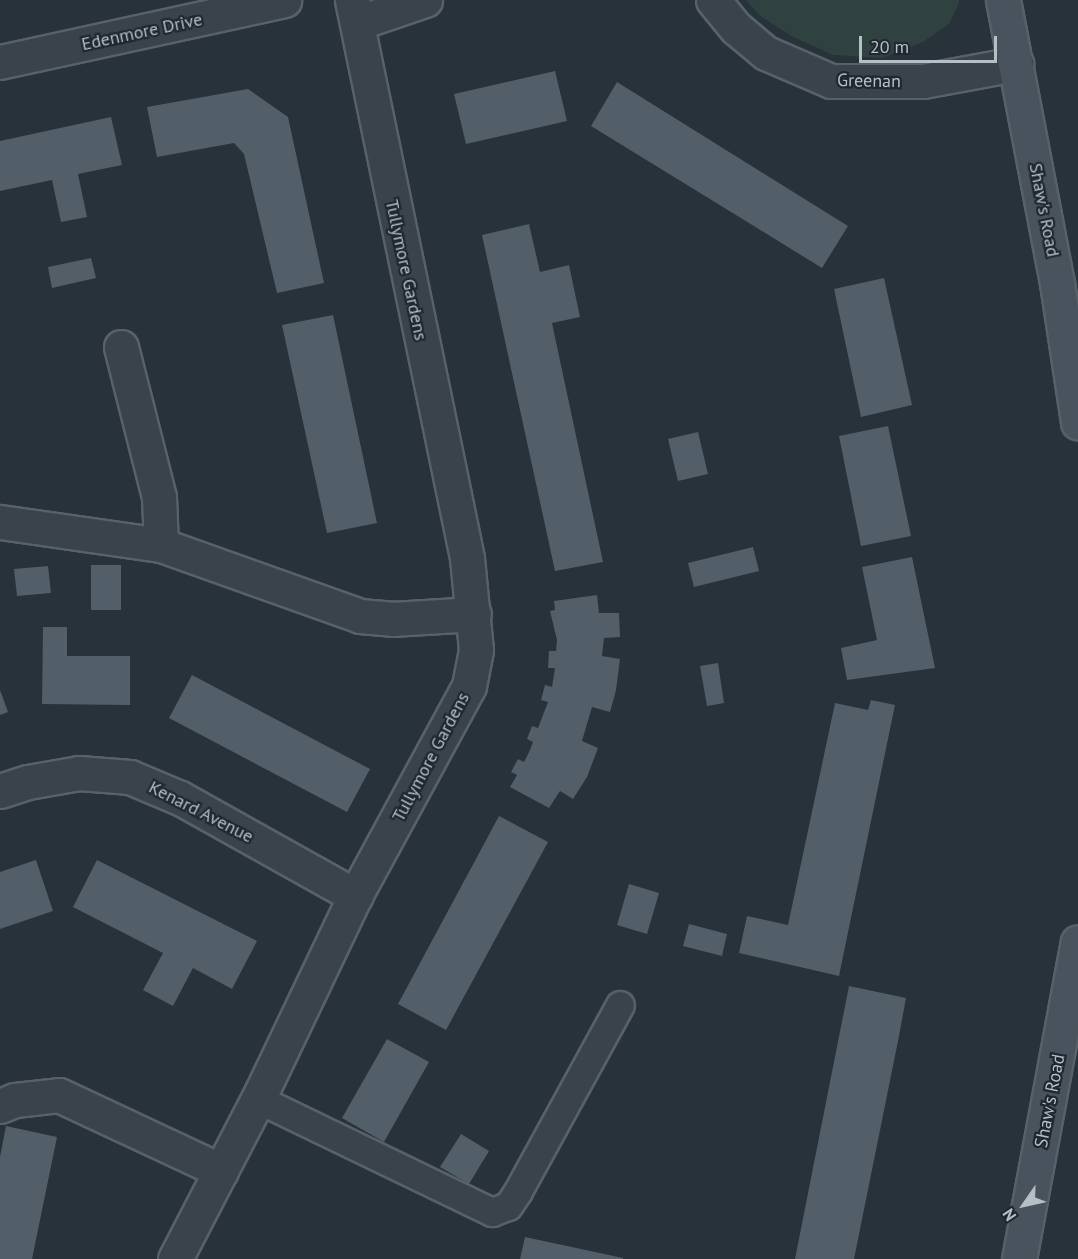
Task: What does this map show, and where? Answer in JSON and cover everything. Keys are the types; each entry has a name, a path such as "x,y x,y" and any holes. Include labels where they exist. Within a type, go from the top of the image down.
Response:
{"street":[{"name":"Edenmore Drive","path":"0,62 284,0"},
{"path":"355,12 425,0"},
{"name":"Greenan","path":"713,0 736,28 766,53 831,81 923,81 1016,64"},
{"name":"Shaw's Road","path":"1003,0 1068,282 1078,422"},
{"name":"Tullymore Gardens","path":"175,1259 258,1100 355,896 469,686 476,651 467,558 355,12"},
{"path":"121,347 159,497 161,545"},
{"path":"0,522 161,545 360,616 392,619 474,614"},
{"name":"Kenard Avenue","path":"0,791 28,782 79,773 130,777 180,798 355,896"},
{"name":"Shaw's Road","path":"1019,1259 1075,984 1078,942"},
{"path":"0,1106 15,1100 59,1095 221,1171"}],"lane":[{"path":"258,1100 492,1212 508,1206 518,1191 620,1005"}],"green space":[{"path":"746,0 959,0 959,3 949,24 923,42 883,58 833,55 793,37 760,16"}],"building":[{"path":"555,71 567,121 466,144 454,94"},
{"path":"617,82 848,226 822,268 591,126"},
{"path":"248,89 288,117 324,283 277,293 244,154 234,143 157,157 147,107"},
{"path":"111,117 122,165 78,174 87,217 61,222 52,180 0,191 0,141"},
{"path":"529,224 540,272 569,265 580,317 552,323 603,562 555,571 482,235"},
{"path":"91,258 96,278 52,288 48,267"},
{"path":"884,278 912,405 861,417 834,289"},
{"path":"333,315 377,523 327,533 282,325"},
{"path":"888,426 911,536 861,546 839,436"},
{"path":"698,432 708,474 678,481 668,439"},
{"path":"753,547 759,571 694,587 688,563"},
{"path":"912,557 935,668 847,680 841,648 877,640 862,567"},
{"path":"91,565 121,565 121,610 91,610"},
{"path":"48,566 51,593 17,596 14,569"},
{"path":"597,595 599,613 619,613 620,637 604,638 602,656 620,659 616,690 610,712 592,707 582,741 598,748 587,777 573,799 560,791 549,808 510,787 517,775 511,772 518,759 524,762 530,750 533,742 527,739 532,726 538,728 548,702 541,700 545,685 552,687 555,668 548,668 549,651 556,651 557,640 550,611 555,610 554,601"},
{"path":"43,627 67,627 67,656 130,656 130,705 42,704"},
{"path":"718,663 724,703 707,706 700,666"},
{"path":"192,675 370,769 347,812 169,718"},
{"path":"0,690 8,712 0,715"},
{"path":"871,700 895,705 839,976 739,953 747,916 788,925 835,703 868,710"},
{"path":"499,816 548,842 446,1030 398,1004"},
{"path":"36,860 53,911 0,929 0,872"},
{"path":"97,860 257,941 232,989 193,968 173,1006 143,990 163,953 73,907"},
{"path":"629,884 659,893 647,934 617,925"},
{"path":"689,924 727,934 722,956 683,946"},
{"path":"849,986 906,998 899,1036 854,1259 795,1259"},
{"path":"387,1039 429,1062 384,1142 342,1118"},
{"path":"6,1126 57,1137 32,1259 0,1259 0,1157"},
{"path":"461,1134 489,1151 469,1184 440,1167"},
{"path":"525,1237 623,1258 623,1259 520,1259"}]}
